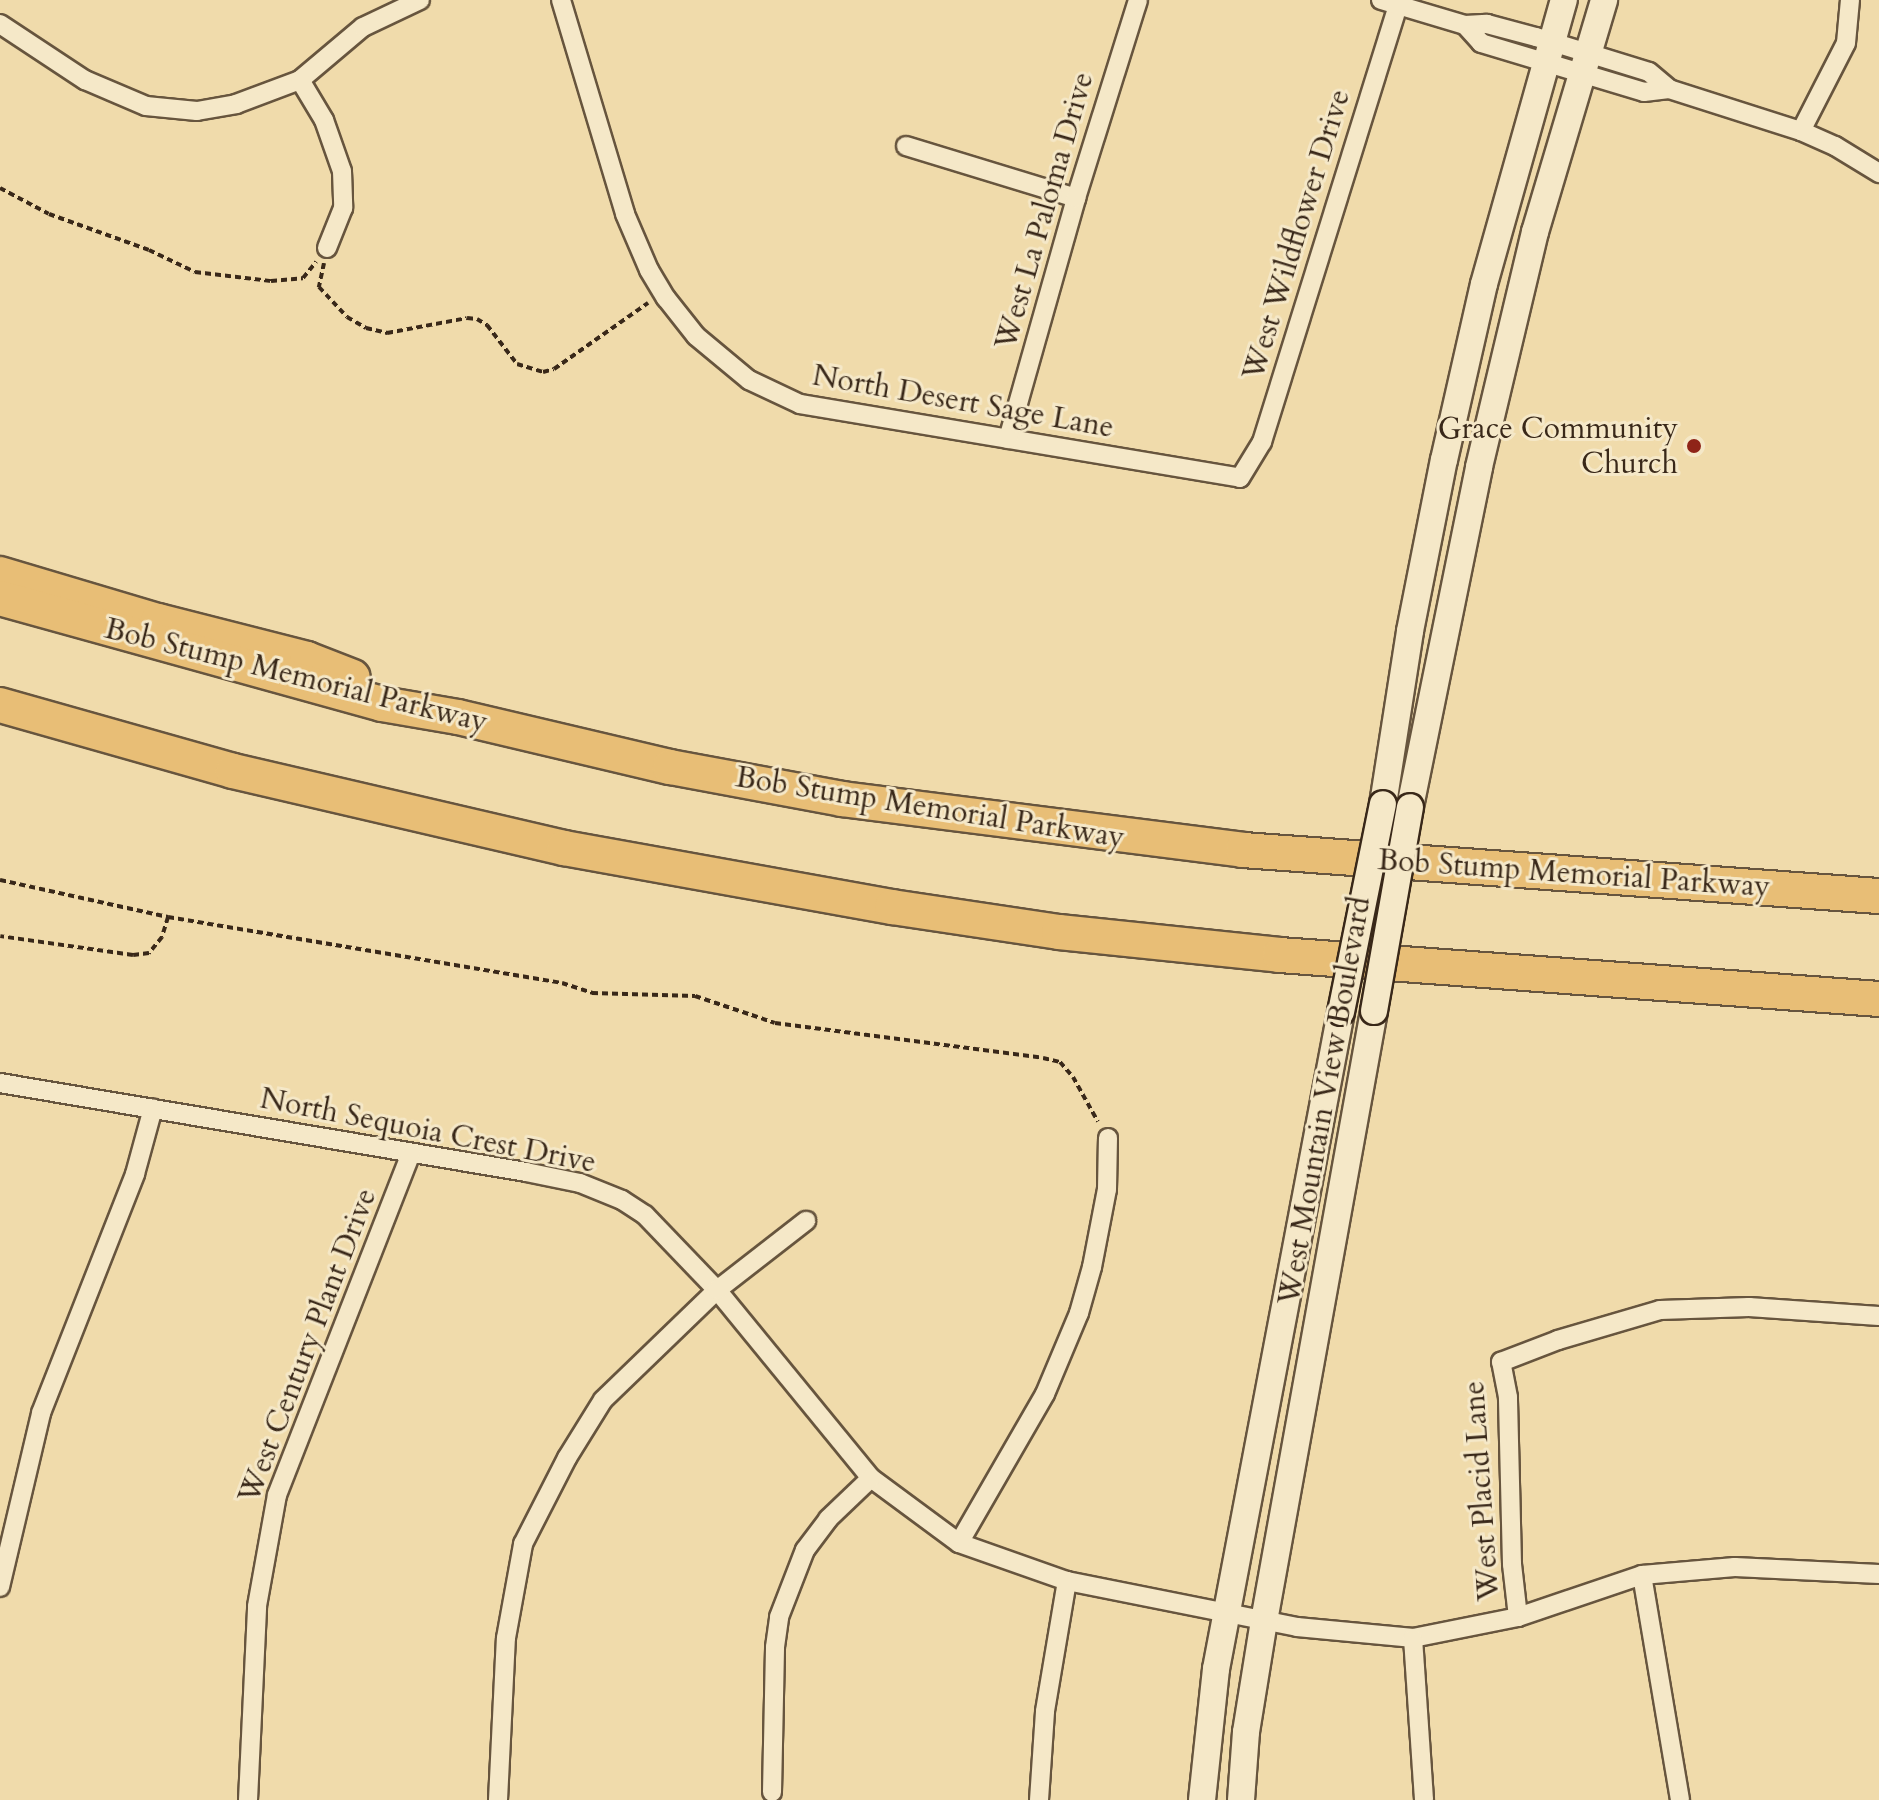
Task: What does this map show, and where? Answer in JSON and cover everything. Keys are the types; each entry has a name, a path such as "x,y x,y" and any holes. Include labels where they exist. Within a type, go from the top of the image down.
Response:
{"highway":[{"path":"0,574 158,621 307,659 458,717"},
{"name":"Bob Stump Memorial Parkway","path":"0,598 382,704 458,717 670,767 970,818 1243,850 1879,896"},
{"path":"0,708 233,771 564,848 937,914 1059,932 1280,955 1879,999"}],"street":[{"path":"0,24 85,80 146,106 197,111 236,104 300,80 363,27 420,0"},
{"name":"North Desert Sage Lane","path":"561,0 625,214 664,295 723,360 749,380 800,404 1240,478"},
{"name":"West La Paloma Drive","path":"1008,439 1076,198 1138,0"},
{"name":"West Mountain View Boulevard","path":"1202,1800 1208,1728 1227,1615 1383,804 1410,631 1444,460 1484,284 1564,0"},
{"name":"West Mountain View Boulevard","path":"1241,1800 1246,1732 1264,1621 1410,807 1483,453 1535,232 1604,0"},
{"path":"1801,131 1846,43 1850,0"},
{"path":"1389,3 1465,25 1487,24 1548,52 1585,64 1649,72 1669,89 1801,131 1835,146 1879,173"},
{"name":"West Wildflower Drive","path":"1240,478 1262,442 1389,3"},
{"path":"300,80 324,120 342,171 343,208 327,248"},
{"path":"906,146 1076,198"},
{"name":"North Sequoia Crest Drive","path":"0,1083 580,1183 622,1200 645,1215 717,1290 871,1478 959,1543 1067,1581 1227,1615 1413,1638 1518,1617 1642,1575 1735,1567 1879,1574"},
{"path":"0,1587 41,1413 135,1174 153,1108"},
{"path":"959,1543 1045,1394 1079,1313 1092,1267 1107,1189 1108,1138"},
{"name":"West Century Plant Drive","path":"248,1800 257,1606 277,1495 411,1153"},
{"path":"498,1800 506,1638 523,1544 603,1400 717,1290 806,1221"},
{"name":"West Placid Lane","path":"1518,1617 1512,1564 1508,1397 1501,1362 1558,1340 1660,1310 1749,1307 1879,1316"},
{"path":"772,1792 775,1647 783,1606 805,1550 828,1519 871,1478"},
{"path":"1642,1575 1680,1800"},
{"path":"1039,1800 1049,1681 1067,1581"},
{"path":"1413,1638 1424,1800"}],"path":[{"path":"0,188 49,214 149,250 195,272 271,281 303,278 327,248"},
{"path":"327,248 319,287 347,317 387,333 467,318 477,319 487,325 517,364 543,372 554,369 664,295"},
{"path":"0,880 168,917 562,983 592,993 695,996 775,1023 1043,1058 1060,1062 1073,1077 1108,1138"},
{"path":"0,936 133,955 149,953 162,937 168,917"}],"place":[{"name":"Grace Community Church","path":"1694,446"}]}
